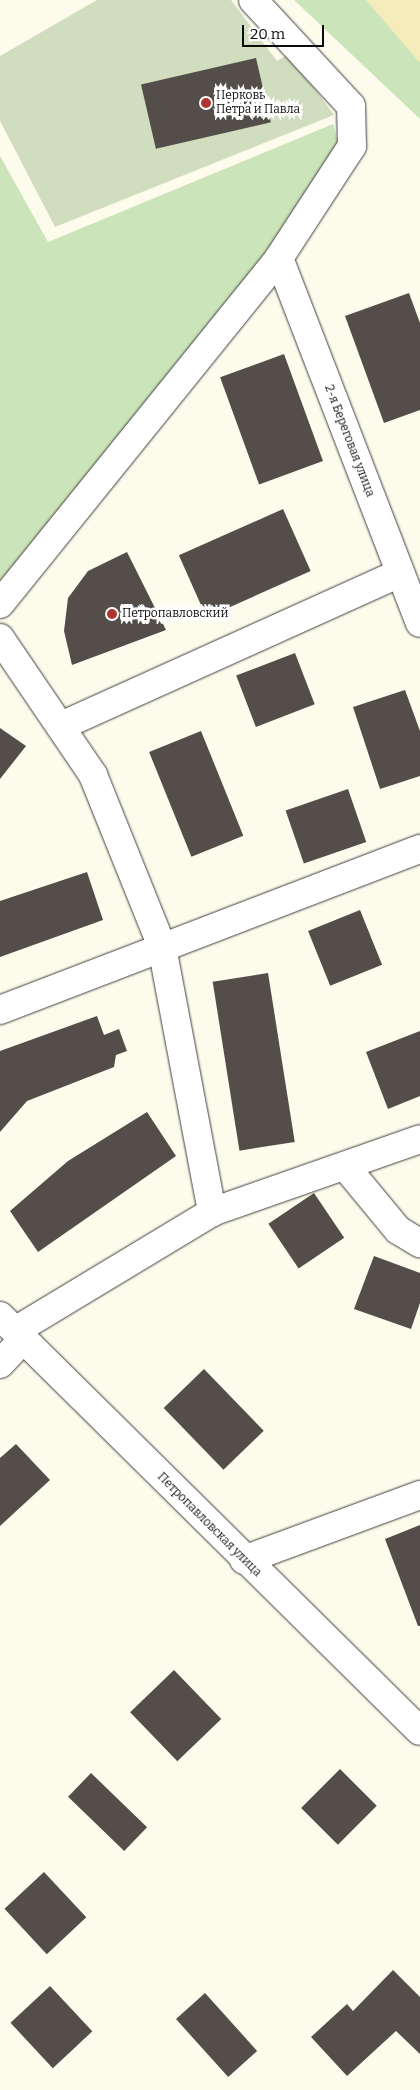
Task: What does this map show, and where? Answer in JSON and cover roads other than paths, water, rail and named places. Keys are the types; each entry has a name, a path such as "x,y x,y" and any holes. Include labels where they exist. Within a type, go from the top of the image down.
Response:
{"street":[{"path":"0,604 278,258 352,146 351,106 253,0"},
{"name":"2-я Береговая улица","path":"278,258 420,623"},
{"path":"61,726 400,573"},
{"path":"0,638 93,775 162,948 212,1212"},
{"path":"0,1010 420,850"},
{"path":"0,1364 13,1328 212,1212 420,1140"},
{"path":"345,1166 398,1230 420,1243"},
{"name":"Петропавловская улица","path":"13,1328 244,1560 420,1731"},
{"path":"244,1560 420,1495"}],"place":[{"name":"Церковь Петра и Павла","path":"206,103"},
{"name":"Петропавловский","path":"112,614"}]}
